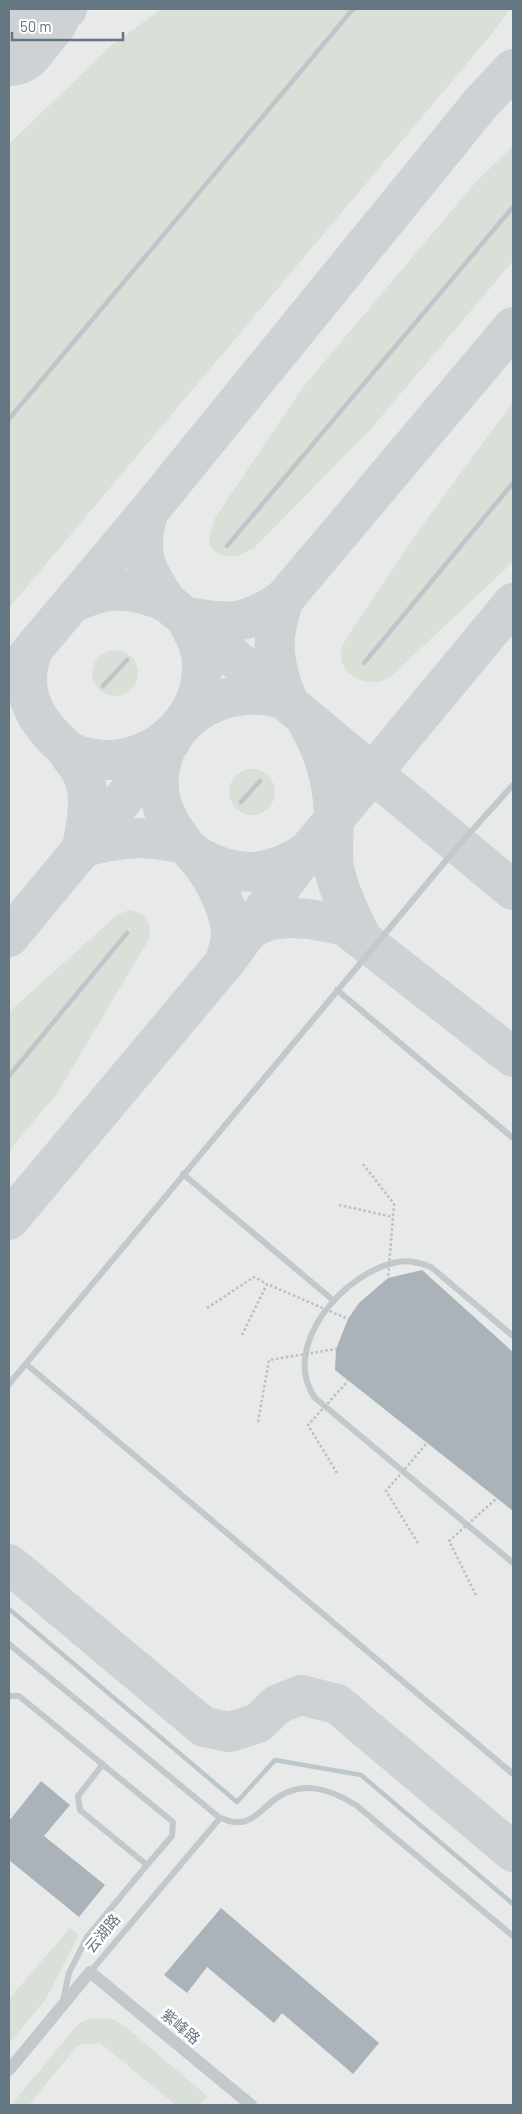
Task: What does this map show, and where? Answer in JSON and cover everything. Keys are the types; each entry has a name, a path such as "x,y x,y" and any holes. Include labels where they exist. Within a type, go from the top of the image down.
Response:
{"street":[{"name":"云湖路","path":"9,2070 90,1972"},
{"name":"紫峰路","path":"90,1972 251,2105"}],"lane":[{"path":"9,1384 494,804 513,785"},
{"path":"338,990 513,1138"},
{"path":"183,1174 334,1301"},
{"path":"513,1336 431,1267 417,1262 398,1262 375,1270 357,1281 334,1301 316,1325 308,1344 304,1363 308,1387 315,1398 513,1563"},
{"path":"26,1364 513,1774"},
{"path":"9,1644 220,1818 236,1822 254,1818 275,1799 293,1790 313,1788 336,1792 356,1805 513,1936"},
{"path":"9,1696 19,1696 173,1822 172,1836 87,1937 69,1973 62,2006"},
{"path":"103,1764 78,1796 80,1810 147,1864"},
{"name":"云湖路","path":"90,1972 220,1818"}],"path":[{"path":"363,1164 394,1204 388,1278"},
{"path":"339,1205 393,1217"},
{"path":"207,1308 254,1277 348,1319"},
{"path":"242,1335 267,1284"},
{"path":"258,1422 268,1360 336,1349"},
{"path":"338,1473 308,1426 348,1381"},
{"path":"418,1543 386,1491 427,1443"},
{"path":"476,1595 449,1541 497,1498"}],"shaded area":[{"path":"9,9 513,9 513,2105 9,2105"},
{"path":"162,9 510,9 490,36 9,608 9,144 113,44"},
{"path":"513,146 513,261 369,431 254,548 236,557 218,554 211,547 209,539 215,518 303,387 475,183"},
{"path":"513,402 513,562 389,678 373,682 357,679 350,675 342,661 341,650 345,640 419,530"},
{"path":"120,650 124,651 134,660 137,664 137,682 128,692 120,696 110,696 102,692 93,682 92,668 96,660 106,651"},
{"path":"257,769 261,770 271,779 274,783 274,801 265,811 257,815 247,815 239,811 230,801 229,787 233,779 243,770"},
{"path":"129,910 139,913 147,919 150,928 149,939 58,1092 9,1151 9,1012 117,915"},
{"path":"70,1928 79,1935 46,1999 9,2044 9,1999"},
{"path":"104,2018 115,2020 127,2028 207,2096 199,2105 176,2105 100,2043 78,2045 29,2105 11,2105 79,2023 90,2019"}],"building":[{"path":"422,1270 513,1352 513,1511 335,1370 336,1349 348,1319 359,1303 388,1278"},
{"path":"41,1781 70,1805 44,1836 105,1885 79,1917 9,1860 9,1821"},
{"path":"221,1908 379,2043 353,2074 282,2013 274,2023 207,1967 187,1993 164,1975"}],"waterway":[{"path":"9,419 353,9"},
{"path":"227,546 513,207"},
{"path":"364,663 513,483"},
{"path":"103,686 127,660"},
{"path":"241,802 260,781"},
{"path":"9,1076 127,933"},
{"path":"9,1609 237,1802 275,1760 361,1775 513,1904"}],"taxiway":[{"path":"9,58 28,39 67,9"},
{"path":"9,678 149,511 481,103 513,69"},
{"path":"67,751 86,757 110,760 130,757 149,750 166,739 181,725 192,708 199,689 202,668 201,654 195,635 185,617 226,622 237,621 258,614 284,599 513,327"},
{"path":"149,511 143,537 145,559 153,580 168,603 513,890"},
{"path":"70,605 95,594 119,590 143,594 168,603"},
{"path":"284,599 276,626 275,650 279,675 288,701"},
{"path":"195,855 224,868 251,872 279,867 307,852 513,603"},
{"path":"34,648 28,667 27,685 31,702 38,717 48,731 74,756 89,767"},
{"path":"184,844 169,822 160,797 160,771 166,748 179,728 196,712 217,701 241,695 265,695 289,702"},
{"path":"306,720 323,755 330,780 334,806 333,853 335,873 347,907 363,940"},
{"path":"9,937 171,741"},
{"path":"67,751 81,771 88,795 88,813 82,848 108,841 144,838 184,844"},
{"path":"192,852 212,878 226,910 231,935 225,962"},
{"path":"9,1220 225,962 307,852"},
{"path":"245,934 260,924 282,918 314,920 345,926 513,1057"},
{"path":"9,1564 204,1727 230,1732 258,1723 278,1704 301,1695 337,1704 513,1852"}],"runway":[{"path":"9,36 31,9"}]}
